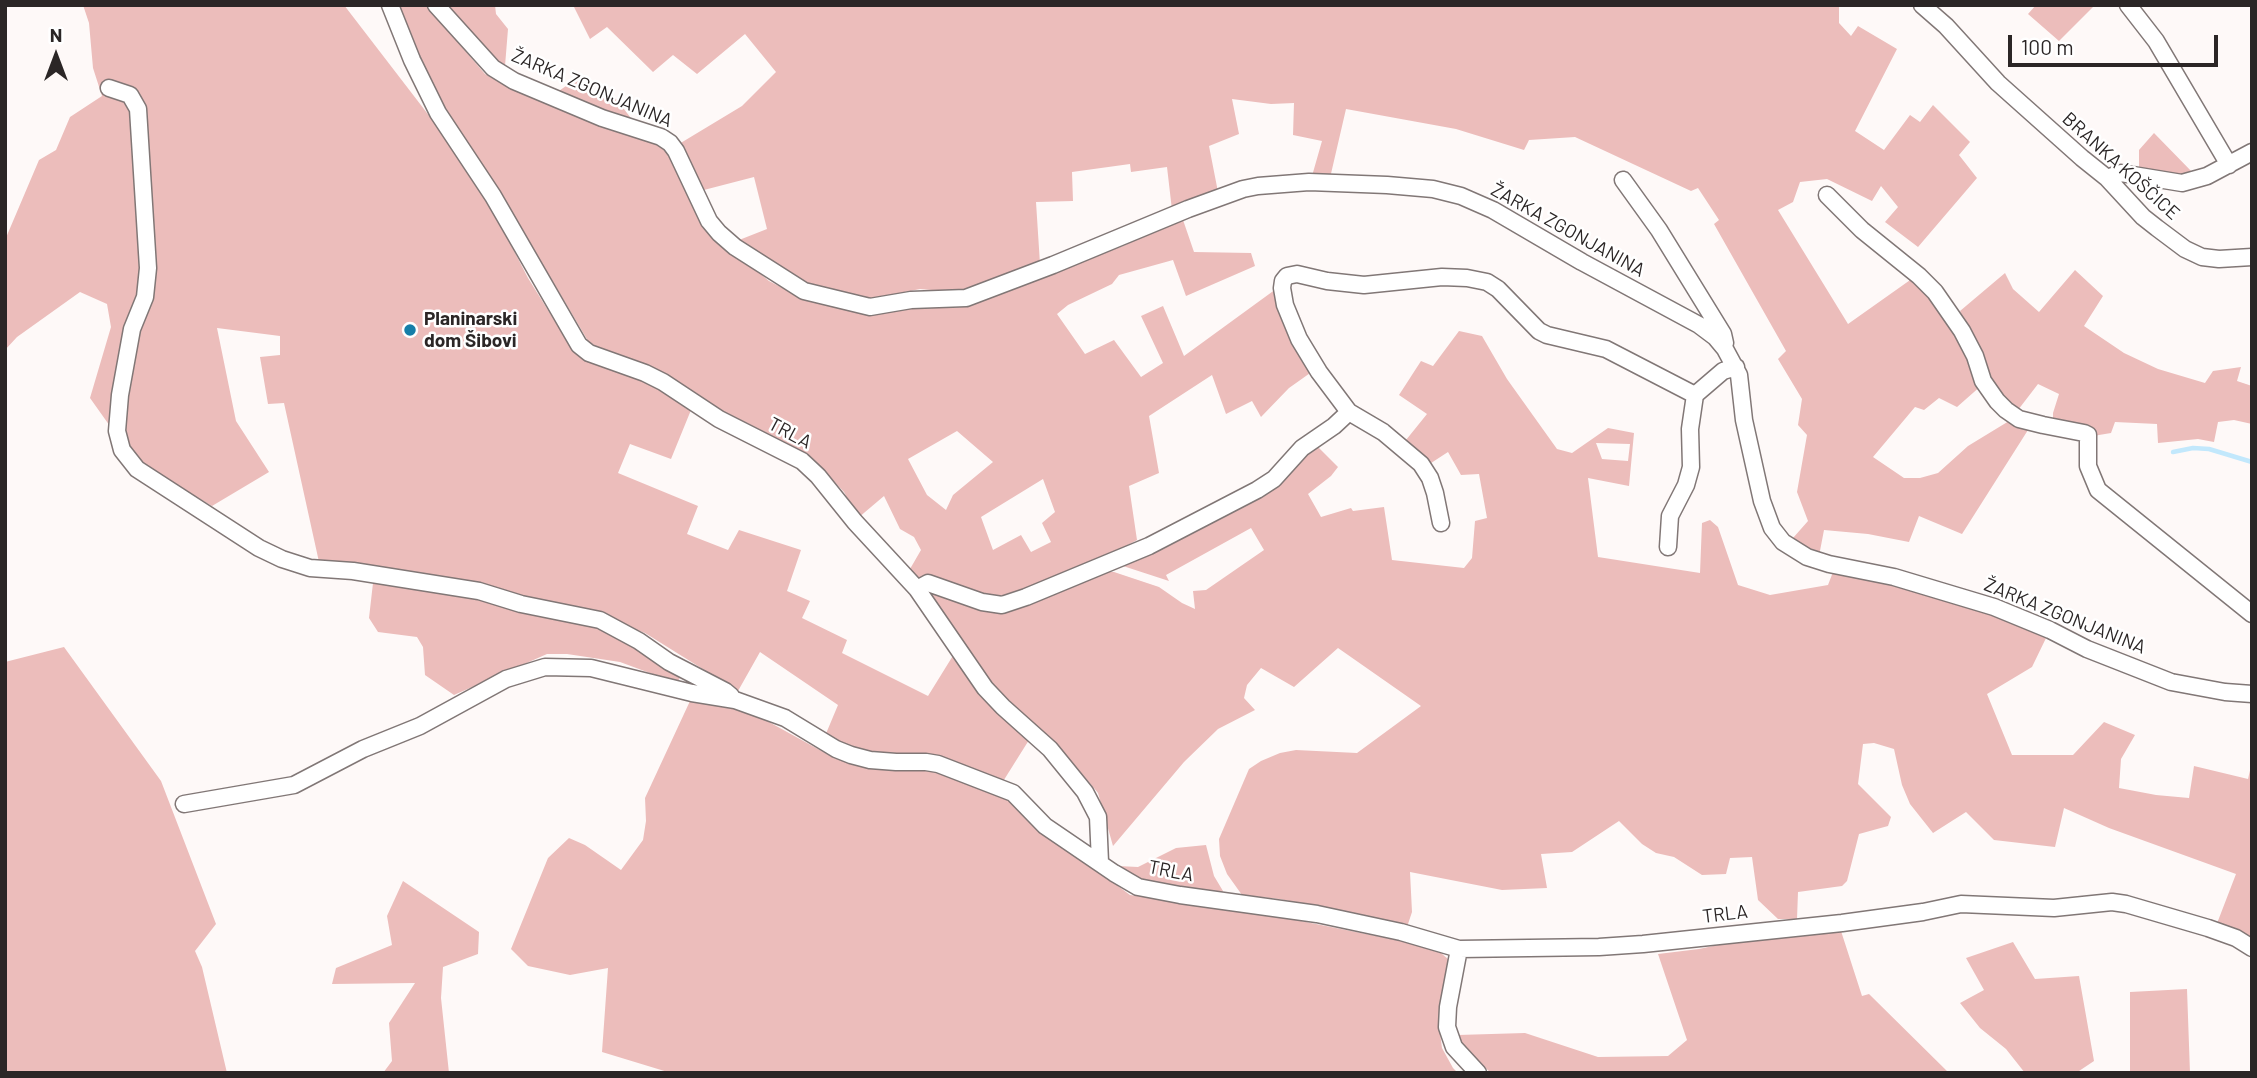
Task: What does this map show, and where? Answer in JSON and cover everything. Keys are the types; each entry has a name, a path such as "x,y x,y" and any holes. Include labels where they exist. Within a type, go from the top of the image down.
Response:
{"street":[{"name":"TRLA","path":"390,5 412,60 438,113 494,196 579,345 589,353 663,382 719,419 802,461 917,589 985,688 1050,749 1085,792 1098,817 1100,862 1138,887 1317,914 1401,932 1459,949 1643,944 1842,923 1961,904 2054,908 2112,902 2208,928 2252,948"},
{"name":"ŽARKA ZGONJANINA","path":"436,5 493,68 514,81 602,118 661,137 670,143 709,220 735,247 792,285 825,298 870,307 911,300 966,298 1242,189 1309,182 1387,185 1446,192 1493,210 1699,325 1715,337 1736,367 1742,387 1744,420 1762,501 1772,528 1783,542 1807,557 1894,577 1994,607 2087,649 2171,682 2252,694"},
{"name":"BRANKA KOŠČICE","path":"1922,5 1946,26 1998,83 2107,178 2143,217 2185,249 2202,257 2252,257"},
{"path":"2128,5 2156,41 2229,165"},
{"path":"109,88 130,95 138,108 148,268 145,297 132,329 120,395 117,431 122,450 137,469 259,548 282,559 310,568 354,571 479,591 520,604 600,620 639,641 669,662 725,691 735,700"},
{"path":"2107,178 2121,173 2182,183 2207,176 2252,152"},
{"path":"1623,180 1659,230 1723,334 1725,349"},
{"path":"1826,194 1862,230 1935,292 1962,331 1975,356 1983,381 2006,410 2020,419 2088,435 2088,466 2098,491 2252,614"},
{"path":"1441,523 1430,478 1421,464 1383,432 1349,412 1319,372 1294,328 1282,295 1283,281 1287,276 1297,274 1364,285 1442,276 1487,282 1498,289 1539,331 1606,349 1695,395"},
{"path":"1668,547 1670,516 1686,485 1691,467 1690,429 1695,395 1723,371 1736,367"},
{"path":"917,589 928,583 982,603 1002,605 1026,597 1149,546 1257,491 1274,478 1302,448 1349,412"},
{"path":"184,804 294,785 363,749 420,726 506,679 545,667 592,668 692,693 735,700 785,718 836,749 851,755 870,760 938,764 1013,793 1045,825 1100,862"},
{"path":"1459,949 1447,1027 1454,1047 1478,1073"}],"shaded area":[{"path":"83,5 344,5 437,126 495,214 528,278 574,352 649,382 691,410 671,459 630,444 618,473 698,506 687,534 728,550 739,530 801,550 787,591 810,601 802,618 847,640 842,653 928,696 954,654 1029,740 1002,783 965,766 927,755 866,752 825,736 838,705 760,652 738,691 645,633 601,616 319,562 284,403 268,404 260,357 280,355 280,336 217,328 236,421 269,472 212,506 134,460 90,398 111,327 107,304 80,292 17,337 5,350 5,240 39,160 56,150 70,117 102,96 93,68 89,23"},
{"path":"396,5 426,5 485,74 506,86 610,130 663,147 672,157 708,230 769,281 800,297 865,315 906,309 963,307 1123,246 1182,217 1194,252 1251,253 1255,266 1186,296 1173,260 1119,275 1112,284 1068,305 1057,314 1085,354 1114,340 1141,377 1163,363 1141,316 1163,306 1184,356 1276,289 1281,314 1296,350 1313,371 1289,388 1261,417 1252,401 1226,414 1212,375 1149,416 1159,473 1129,486 1137,540 1093,564 1006,595 990,596 929,578 918,578 910,569 921,550 914,537 900,529 884,496 858,518 844,492 812,458 746,426 651,367 597,347 588,341 514,216 446,111","holes":["957,431 993,462 953,495 946,510 927,495 908,459","1043,479 1055,512 1042,523 1051,542 1031,552 1021,535 993,550 981,517"]},
{"path":"446,5 495,5 496,14 508,29 505,66 491,58"},
{"path":"573,5 1837,5 1839,23 1851,36 1858,26 1897,49 1855,131 1884,150 1910,115 1920,122 1933,105 1970,142 1959,155 1977,178 1918,247 1885,222 1898,207 1881,186 1872,201 1827,179 1800,182 1793,202 1778,210 1848,324 1913,278 1942,308 1982,385 1957,407 1939,398 1924,410 1915,407 1873,457 1904,478 1920,478 1938,473 1968,446 2009,421 2028,430 1962,534 1919,516 1909,542 1868,534 1824,530 1819,556 1793,538 1808,521 1797,492 1807,435 1798,425 1802,399 1778,359 1786,351 1714,224 1719,220 1698,188 1691,191 1575,137 1529,140 1524,150 1456,129 1346,109 1330,178 1312,176 1322,141 1293,135 1294,103 1271,104 1232,99 1239,134 1209,146 1218,192 1172,210 1167,167 1131,172 1130,164 1072,172 1073,201 1036,202 1040,264 966,293 920,289 870,299 824,292 734,242 767,229 754,177 700,191 679,144 742,106 776,72 745,34 697,74 673,55 653,72 607,27 590,39"},
{"path":"2036,5 2095,5 2059,41 2028,14"},
{"path":"576,79 591,95 606,86 634,122 556,93"},
{"path":"2154,133 2194,174 2185,177 2139,169 2139,150"},
{"path":"2075,270 2103,296 2084,326 2124,353 2158,369 2205,383 2213,371 2241,367 2237,381 2252,386 2252,424 2234,420 2218,422 2214,442 2198,439 2158,443 2157,424 2115,422 2111,433 2093,436 2053,422 2059,394 2038,384 2018,410 2013,406 1989,380 1960,311 2005,273 2013,289 2039,312"},
{"path":"1459,331 1482,336 1507,379 1557,449 1572,453 1608,428 1634,433 1629,486 1588,478 1598,557 1700,573 1702,523 1710,520 1718,527 1738,585 1770,595 1828,585 1833,572 1854,578 1899,583 1996,615 2047,636 2032,667 1987,694 2012,755 2073,755 2104,722 2135,735 2121,759 2119,788 2189,798 2194,766 2248,779 2252,762 2252,944 2216,926 2236,874 2109,828 2064,808 2055,847 1994,840 1966,812 1933,833 1910,804 1902,785 1894,749 1874,743 1863,744 1858,784 1891,817 1888,826 1859,834 1847,881 1842,886 1798,892 1797,919 1778,919 1758,900 1752,857 1730,858 1726,874 1702,875 1674,857 1656,853 1642,844 1619,821 1572,852 1541,854 1547,888 1502,890 1410,872 1412,912 1407,927 1383,919 1279,899 1242,895 1227,874 1220,856 1219,839 1249,769 1280,753 1296,750 1357,753 1421,706 1338,648 1294,687 1261,668 1247,685 1244,698 1255,710 1218,729 1184,762 1113,846 1098,793 1055,742 989,683 979,663 928,595 928,590 987,612 1004,612 1101,572 1114,572 1159,587 1195,609 1193,591 1206,590 1264,550 1251,528 1166,575 1169,581 1123,566 1120,562 1149,551 1263,496 1316,445 1338,467 1308,494 1321,517 1351,508 1353,511 1384,507 1392,560 1464,568 1472,558 1475,521 1487,518 1479,474 1461,475 1448,452 1428,465 1406,440 1427,414 1399,395 1421,361 1433,366","holes":["1596,443 1630,444 1628,461 1602,459"]},
{"path":"373,583 485,599 589,624 625,639 681,676 677,683 620,662 567,654 547,654 454,695 425,675 423,647 417,637 378,632 369,618"},
{"path":"64,647 161,781 216,924 195,951 202,967 227,1073 5,1073 5,662"},
{"path":"690,701 740,706 836,759 923,769 1009,795 1066,847 1130,895 1261,913 1401,941 1441,953 1448,959 1450,966 1439,1008 1442,1048 1458,1073 671,1073 602,1052 608,968 570,975 528,966 511,949 548,858 569,838 585,845 621,870 643,840 645,798"},
{"path":"1206,845 1214,876 1223,891 1221,894 1147,882 1123,873 1118,866 1138,867 1176,848"},
{"path":"403,881 479,932 478,954 443,967 441,998 449,1073 383,1073 392,1061 389,1023 415,983 332,984 336,968 392,945 387,916"},
{"path":"1841,931 1862,996 1869,994 1949,1073 1491,1073 1464,1048 1458,1035 1525,1033 1598,1057 1668,1056 1687,1040 1658,954 1699,949 1755,937"},
{"path":"2013,942 2035,979 2079,976 2094,1061 2076,1073 2025,1073 2006,1049 1980,1028 1960,1003 1984,990 1966,958"},
{"path":"2187,989 2190,1073 2130,1073 2130,992"}],"waterway":[{"path":"2173,452 2193,448 2209,449 2252,462"}],"place":[{"name":"Planinarski dom Šibovi","path":"410,330"}]}
